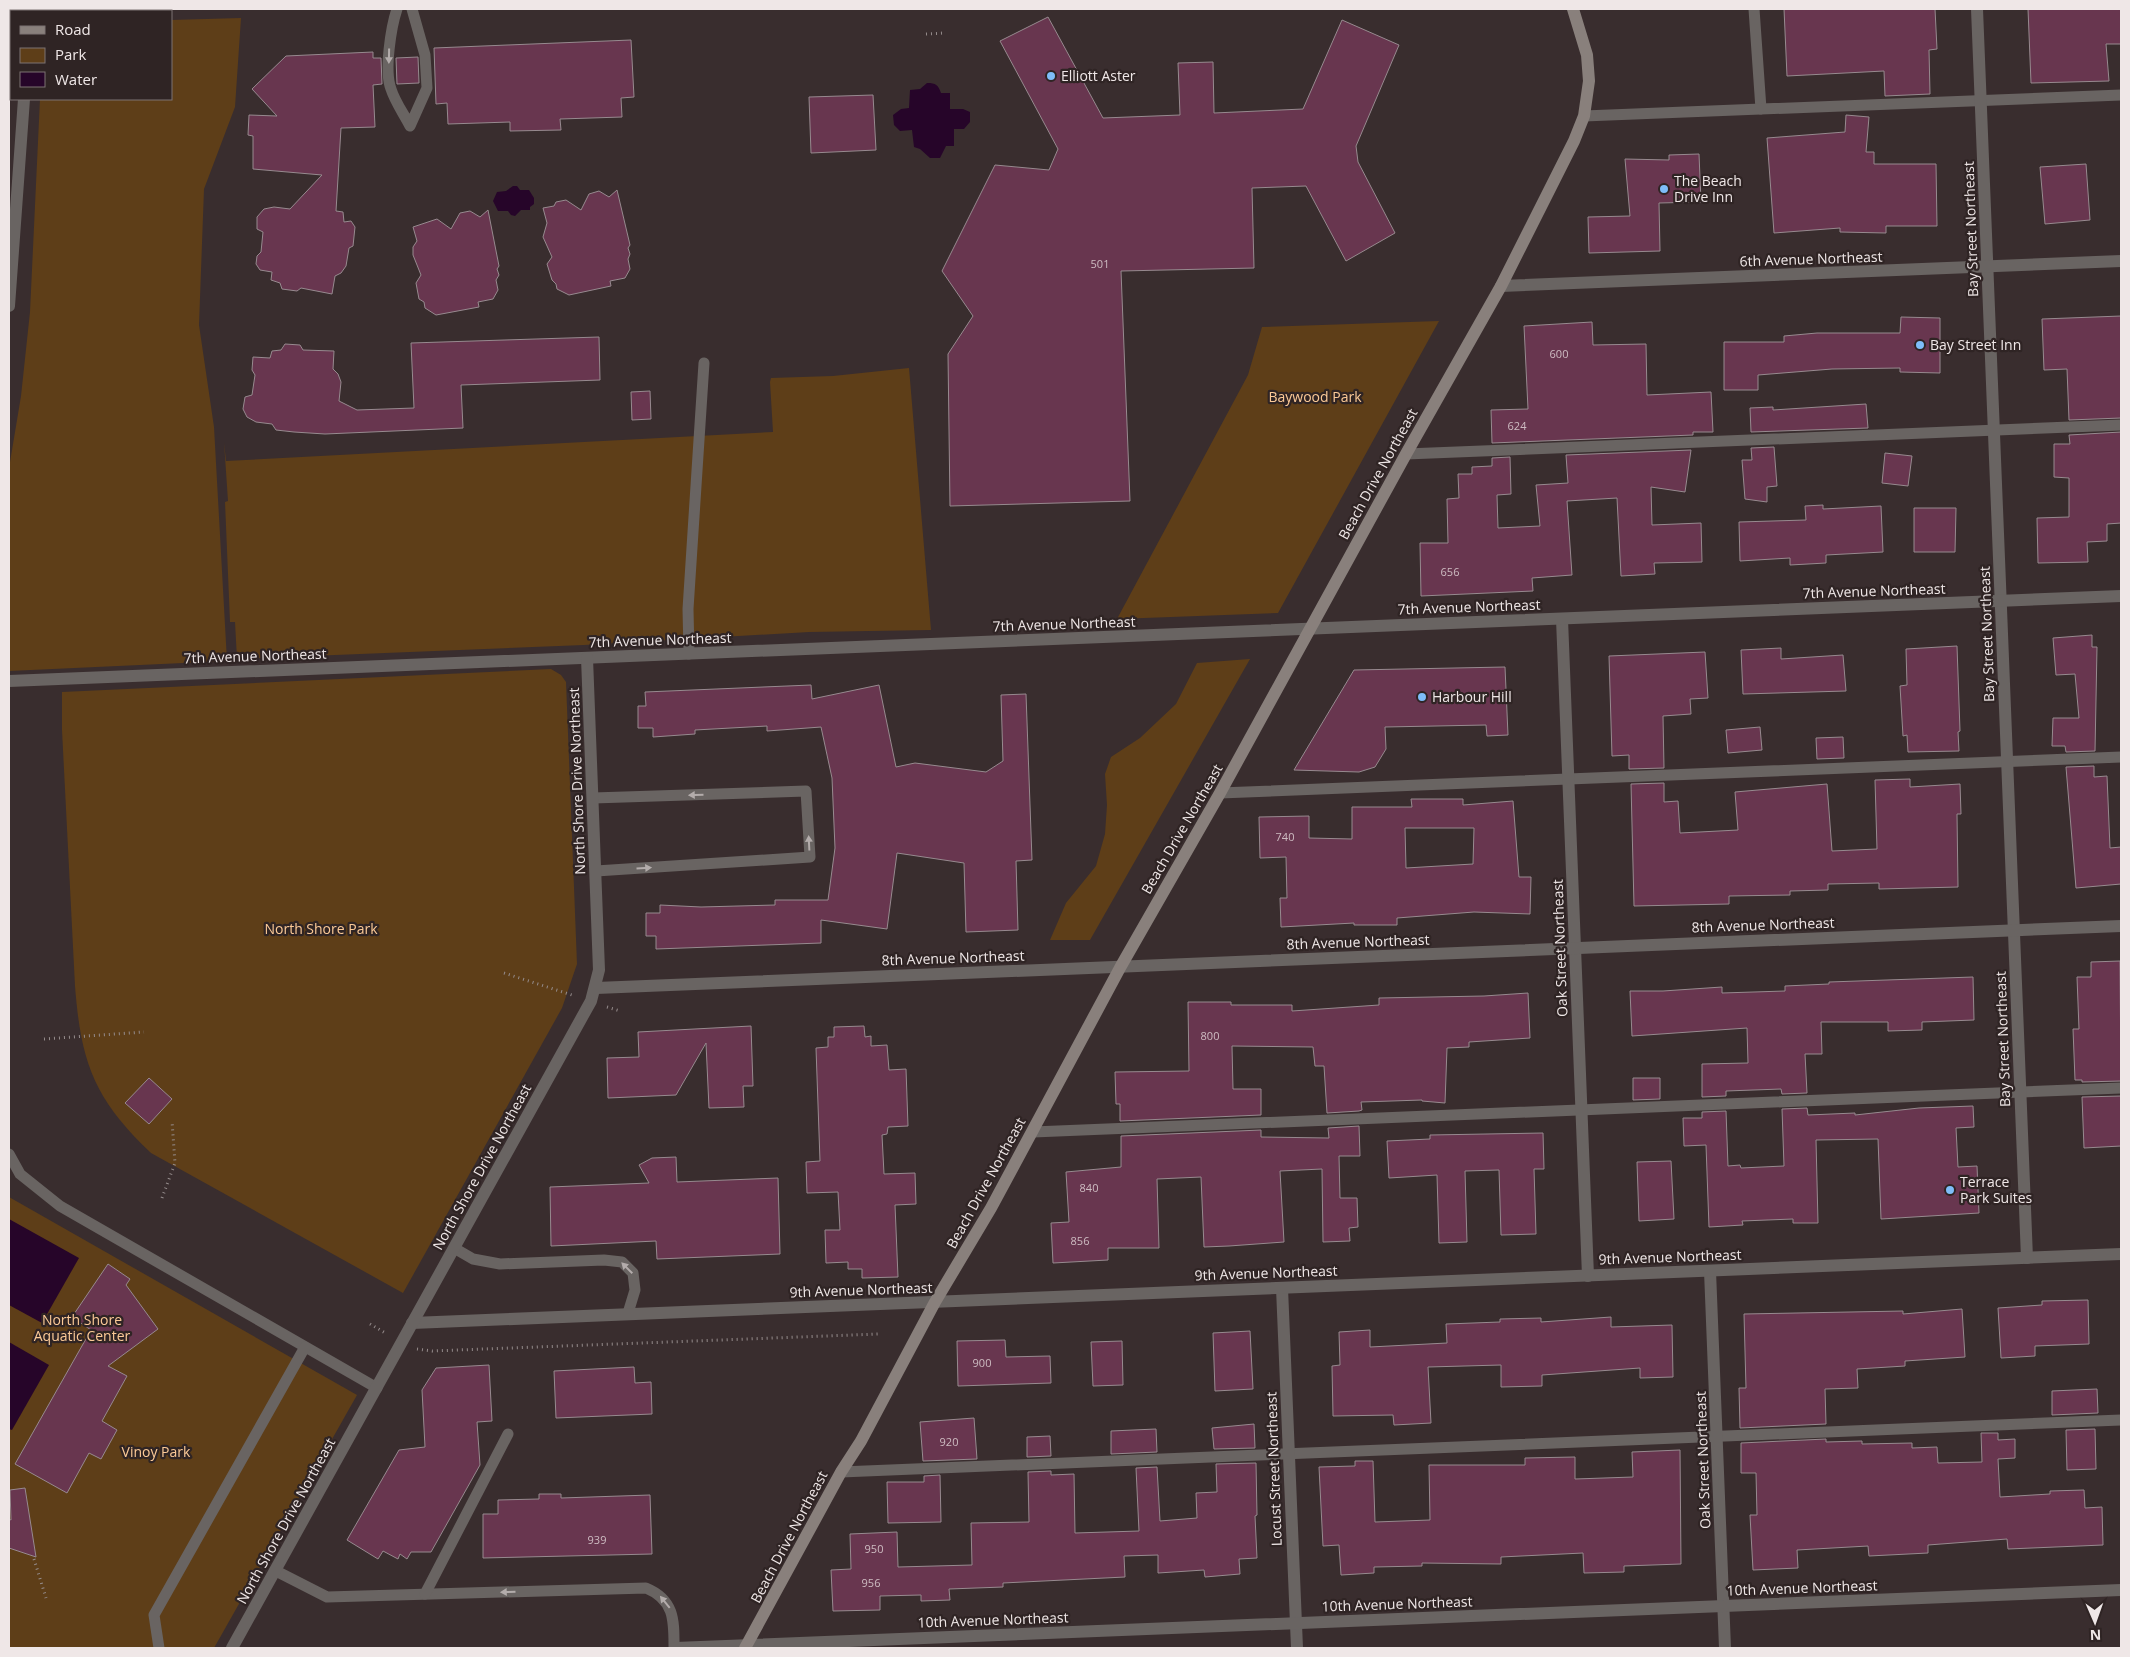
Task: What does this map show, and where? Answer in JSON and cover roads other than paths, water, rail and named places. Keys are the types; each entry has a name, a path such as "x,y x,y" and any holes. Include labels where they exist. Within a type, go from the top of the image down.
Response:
{"street":[{"name":"Beach Drive Northeast","path":"746,1647 935,1302 991,1208 1033,1132 1121,966 1220,793 1406,454 1501,286 1574,141 1584,116 1589,81 1588,64 1573,9"},
{"name":"Bay Street Northeast","path":"1977,9 2027,1258"},
{"path":"9,306 24,100"},
{"name":"6th Avenue Northeast","path":"1501,286 2121,261"},
{"name":"7th Avenue Northeast","path":"9,681 2121,596"},
{"name":"Oak Street Northeast","path":"1562,619 1588,1276"},
{"name":"North Shore Drive Northeast","path":"232,1648 403,1343 412,1323 591,1001 596,988 599,970 587,658"},
{"name":"8th Avenue Northeast","path":"596,988 2121,926"},
{"name":"9th Avenue Northeast","path":"412,1323 2121,1254"},
{"name":"Oak Street Northeast","path":"1710,1271 1725,1648"},
{"name":"Locust Street Northeast","path":"1282,1288 1296,1648"},
{"name":"10th Avenue Northeast","path":"674,1648 874,1644 1295,1623 2121,1590"}],"lane":[{"path":"397,9 392,23 389,55 390,87 410,126 427,88 425,55 412,9"},
{"path":"1754,9 1761,109"},
{"path":"1584,116 2121,95"},
{"path":"689,654 688,609 704,363"},
{"path":"1406,454 2121,425"},
{"path":"1220,793 2121,757"},
{"path":"593,798 806,791 810,857 596,871"},
{"path":"1033,1132 2121,1088"},
{"path":"9,1154 20,1174 60,1206 377,1388"},
{"path":"454,1248 473,1259 500,1264 604,1260 622,1262 633,1273 635,1290 628,1313"},
{"path":"159,1648 154,1615 305,1347"},
{"path":"841,1472 2121,1420"},
{"path":"425,1594 508,1434"},
{"path":"276,1570 327,1597 646,1588 658,1593 670,1608 674,1624 674,1648"}],"water":[{"path":"927,83 936,85 941,93 950,93 950,109 963,109 970,112 970,122 964,129 954,129 954,146 946,146 940,158 930,158 920,149 914,147 912,130 900,131 894,125 893,115 901,109 909,108 910,90 920,89"},
{"path":"513,186 517,186 520,190 529,190 534,198 534,204 530,207 530,210 521,210 515,216 511,215 508,211 498,211 493,201 497,192 506,191"},
{"path":"9,1219 79,1258 42,1323 9,1305"},
{"path":"9,1342 49,1365 12,1430 9,1429"}],"place":[{"name":"Elliott Aster","path":"1051,76"},
{"name":"The Beach Drive Inn","path":"1664,189"},
{"name":"Bay Street Inn","path":"1920,345"},
{"name":"Harbour Hill","path":"1422,697"},
{"name":"Terrace Park Suites","path":"1950,1190"}],"park label":[{"name":"Baywood Park","path":"1315,397"},
{"name":"North Shore Park","path":"321,929"},
{"name":"North Shore Aquatic Center","path":"82,1328"},
{"name":"Vinoy Park","path":"156,1452"}]}
